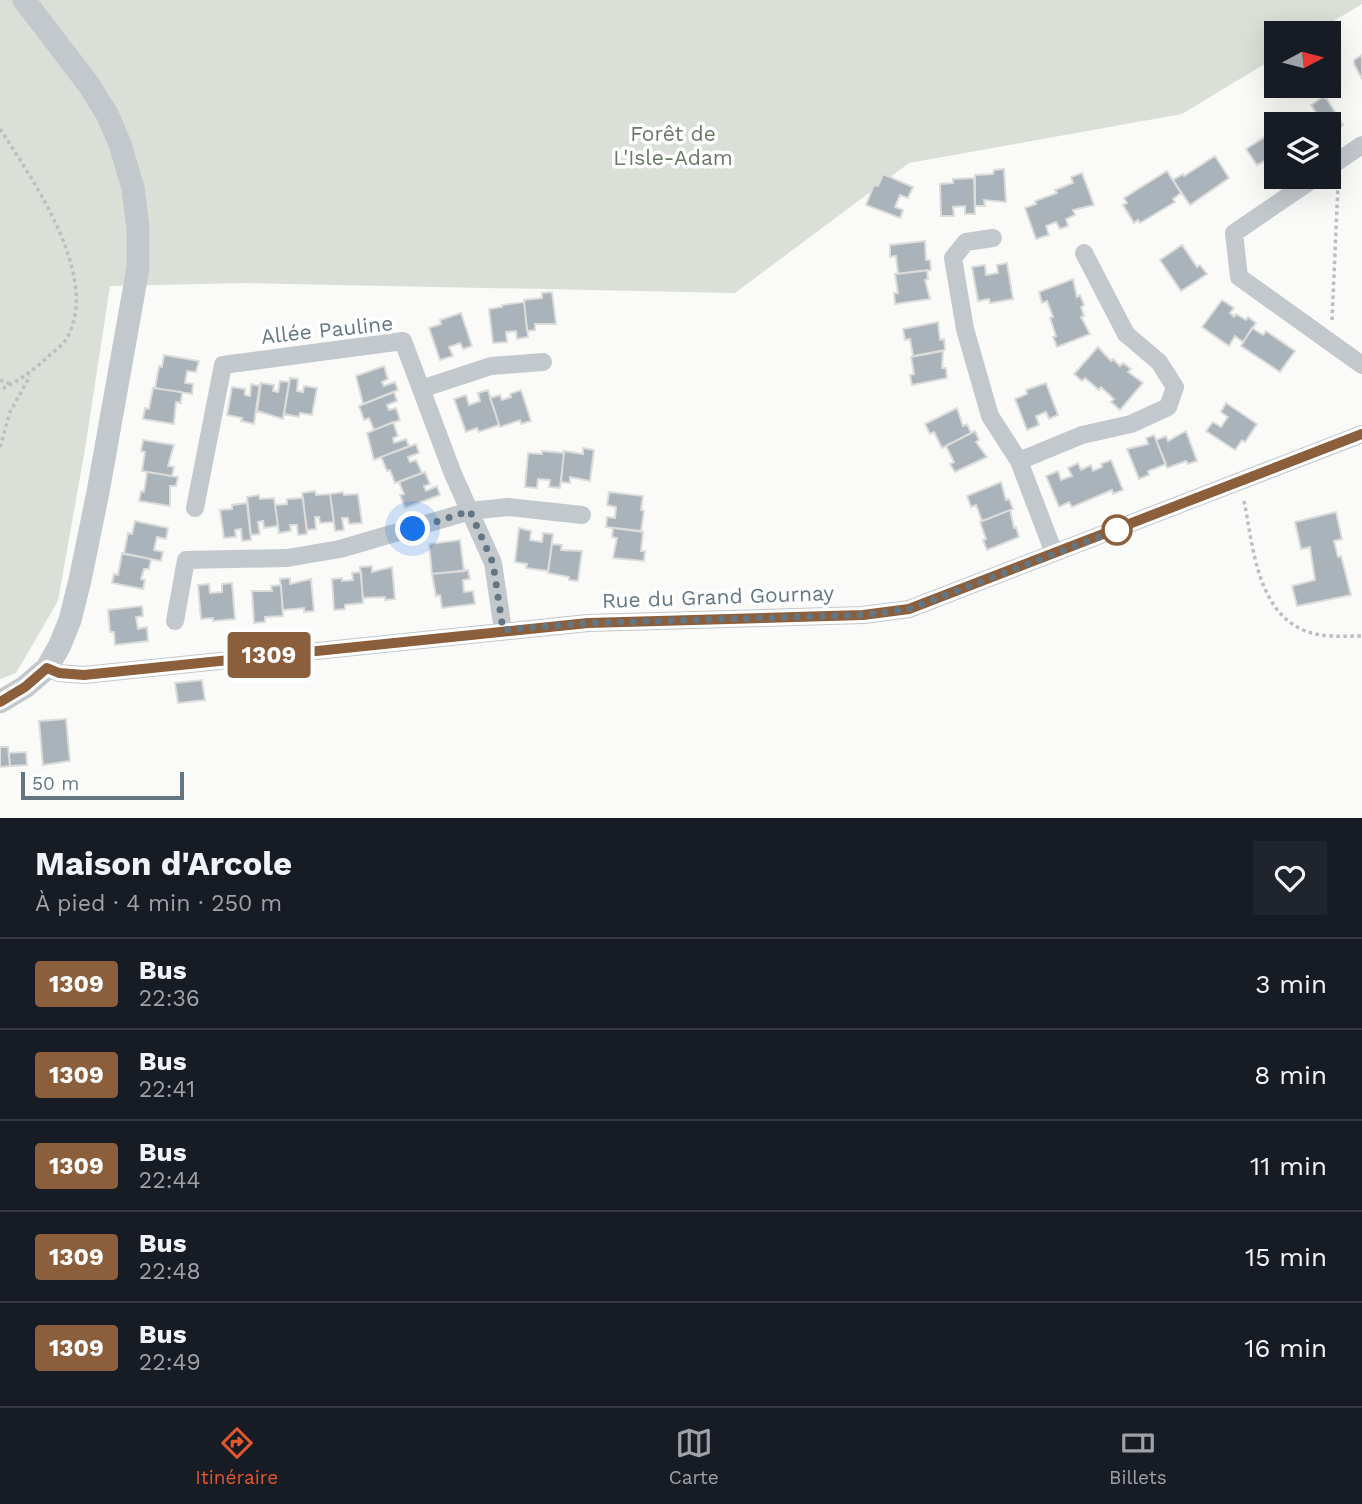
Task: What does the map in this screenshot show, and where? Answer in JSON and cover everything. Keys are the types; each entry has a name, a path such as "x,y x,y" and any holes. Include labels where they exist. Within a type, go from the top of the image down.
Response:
{"street":[{"path":"0,702 25,687 47,668 70,620 80,580 138,268 138,228 133,188 120,144 107,114 89,85 24,0"},
{"path":"1341,160 1362,145"},
{"path":"1298,189 1234,233 1238,277 1362,365"},
{"path":"993,238 966,242 953,258 965,330 990,416 1019,461 1054,554"},
{"path":"1019,461 1082,435 1131,425 1168,407 1175,387 1159,362 1126,334 1084,253"},
{"name":"Allée Pauline","path":"195,508 223,365 404,341 453,474 493,563 503,630"},
{"path":"421,389 491,366 543,362"},
{"name":"Rue du Grand Gournay","path":"47,668 59,673 84,675 588,623 863,615 909,609 1362,434"},
{"path":"175,621 186,560 287,558 340,549 470,511 508,506 582,515"}],"path":[{"path":"0,129 42,194 77,282 77,305 67,339 31,374 10,412 0,447"},
{"path":"1331,343 1334,189"},
{"path":"0,390 31,374"},
{"path":"0,380 11,384"},
{"path":"1241,482 1255,555 1273,606 1286,620 1303,630 1325,636 1362,636"}],"green space":[{"name":"Forêt de L'Isle-Adam","path":"0,0 1362,0 1362,4 1334,21 1264,21 1264,64 1182,114 909,163 735,293 246,283 110,286 58,601 16,673 0,679"}],"building":[{"path":"1362,55 1362,79 1354,60"},
{"path":"1322,98 1327,99 1335,112 1316,112 1311,105"},
{"path":"1264,138 1264,161 1257,165 1246,149"},
{"path":"1215,156 1229,178 1190,205 1173,180"},
{"path":"1004,169 1006,202 984,200 985,206 975,206 975,175 993,174 994,170"},
{"path":"1167,171 1181,193 1173,199 1175,202 1140,223 1138,220 1134,223 1123,205 1127,203 1124,198"},
{"path":"1082,173 1094,205 1073,210 1075,215 1066,219 1068,226 1060,229 1056,222 1046,226 1049,235 1036,239 1025,208 1057,193 1055,190 1073,183 1071,177"},
{"path":"883,174 913,187 908,198 900,195 895,207 903,210 900,218 866,205 874,185 878,186"},
{"path":"974,178 975,214 965,214 965,206 953,207 954,216 941,216 940,184 953,183 953,179"},
{"path":"925,241 926,260 930,260 931,270 898,274 896,256 890,257 890,245"},
{"path":"1182,245 1197,267 1200,265 1207,274 1181,291 1160,260"},
{"path":"1007,263 1013,299 990,303 989,299 978,301 972,267 985,265 986,275 998,273 997,265"},
{"path":"927,270 928,279 925,280 930,299 895,304 894,293 898,293 895,274"},
{"path":"1073,279 1077,297 1080,295 1084,305 1081,307 1084,316 1081,317 1090,334 1057,347 1050,318 1053,317 1047,301 1042,303 1039,292"},
{"path":"552,292 556,324 535,324 535,330 527,331 524,300 542,298 542,293"},
{"path":"1222,300 1234,308 1230,313 1234,317 1236,314 1246,320 1248,317 1256,323 1243,342 1235,336 1229,346 1202,327"},
{"path":"524,302 528,337 517,339 516,331 506,332 507,342 493,343 489,309"},
{"path":"461,313 472,346 463,349 460,343 449,347 453,356 440,360 429,328 441,324 440,320"},
{"path":"938,322 940,340 944,339 945,350 913,356 910,339 905,340 903,329"},
{"path":"1252,328 1263,335 1266,331 1295,351 1280,372 1241,346"},
{"path":"1098,347 1111,361 1113,359 1120,366 1123,363 1131,369 1128,372 1143,383 1120,410 1111,402 1114,399 1101,387 1099,390 1085,378 1082,381 1074,374"},
{"path":"943,351 942,368 946,368 947,378 912,385 910,375 914,374 911,357"},
{"path":"164,355 199,361 196,372 187,371 185,383 193,384 192,394 155,388"},
{"path":"384,366 388,379 382,382 384,386 395,382 398,390 363,404 356,376"},
{"path":"290,378 298,379 297,391 303,392 304,386 317,388 312,415 300,413 299,417 284,414"},
{"path":"280,381 289,382 283,419 257,411 261,383 274,385 273,391 278,392"},
{"path":"1046,383 1058,415 1049,419 1046,412 1036,416 1039,425 1027,430 1015,399 1027,394 1026,390"},
{"path":"251,384 260,386 254,424 227,415 232,387 245,389 245,395 250,396"},
{"path":"153,388 182,392 181,403 176,402 174,424 143,419 145,408 149,409"},
{"path":"488,390 499,425 479,432 477,428 466,432 454,399 466,395 469,405 480,401 478,393"},
{"path":"521,390 531,421 521,424 520,420 500,427 490,398 500,395 502,400"},
{"path":"394,392 397,401 387,405 389,410 396,408 400,420 374,430 369,418 364,420 359,406"},
{"path":"1226,403 1257,424 1245,442 1242,440 1235,450 1206,431 1213,422 1221,427 1228,417 1221,412"},
{"path":"957,408 963,426 967,424 971,433 942,448 934,432 930,434 925,424"},
{"path":"393,422 398,436 393,438 394,443 406,439 409,446 374,460 367,433"},
{"path":"975,431 979,440 976,442 987,457 955,472 950,464 954,462 946,446"},
{"path":"1186,431 1197,461 1188,464 1186,461 1167,468 1156,440 1166,436 1168,441"},
{"path":"1154,435 1166,464 1148,471 1149,475 1139,479 1127,449 1148,444 1146,438"},
{"path":"143,440 174,445 168,466 174,467 172,476 142,471 145,452 141,451"},
{"path":"416,444 419,453 408,457 410,462 416,460 422,473 395,483 381,457"},
{"path":"583,448 594,450 590,481 570,477 570,483 561,482 564,451 583,454"},
{"path":"542,451 564,453 560,488 549,487 550,480 538,479 537,488 525,487 528,453 542,454"},
{"path":"1111,460 1123,490 1113,494 1112,490 1072,507 1069,502 1059,507 1046,476 1058,471 1061,480 1072,476 1068,468 1078,463 1081,470 1091,465 1093,471"},
{"path":"147,472 178,477 176,486 170,486 170,506 139,501 141,491 144,492"},
{"path":"425,472 430,484 424,486 426,491 437,486 440,495 405,508 400,495 404,494 399,482"},
{"path":"1001,482 1006,500 1009,499 1013,509 982,521 976,505 971,507 967,496"},
{"path":"315,491 316,495 330,494 334,522 320,523 319,517 315,517 316,529 307,530 302,493"},
{"path":"343,492 344,495 358,494 362,523 349,524 348,518 342,518 344,530 335,531 330,494"},
{"path":"609,492 643,496 641,531 606,527 607,517 615,518 616,507 607,505"},
{"path":"259,495 260,499 274,498 278,526 264,528 263,521 258,522 260,534 251,535 247,497"},
{"path":"303,498 307,534 298,535 297,525 290,525 291,531 279,533 275,505 287,504 287,499"},
{"path":"247,503 251,540 242,541 241,529 235,530 236,537 224,538 220,510"},
{"path":"1010,510 1019,537 987,550 980,522"},
{"path":"1336,512 1342,539 1334,541 1338,557 1341,556 1351,595 1297,606 1292,586 1315,580 1310,547 1301,549 1295,522"},
{"path":"135,521 168,528 166,539 157,537 154,550 163,552 161,561 124,554 128,533 132,534"},
{"path":"519,528 531,531 530,540 542,542 543,533 553,534 548,571 526,568 527,564 515,562"},
{"path":"613,528 643,532 641,551 645,551 644,561 613,558 617,538 612,537"},
{"path":"460,540 464,571 432,574 429,544"},
{"path":"552,544 562,545 561,550 582,551 578,581 548,573"},
{"path":"122,553 151,559 149,569 144,569 141,579 145,580 143,589 112,583 114,574 118,575"},
{"path":"372,566 372,572 392,567 395,599 363,598 360,567"},
{"path":"468,570 470,579 463,580 464,592 473,591 475,604 442,608 440,595 436,596 432,574"},
{"path":"361,572 363,603 345,605 345,609 334,610 332,579 353,580 352,573"},
{"path":"290,578 290,584 311,579 314,611 304,612 304,608 283,610 280,579"},
{"path":"232,583 235,619 201,619 198,585 209,584 210,593 222,592 222,584"},
{"path":"281,585 283,616 265,617 265,622 254,623 252,591 272,591 271,586"},
{"path":"142,606 143,616 136,617 138,629 147,627 148,641 115,645 114,632 110,632 108,610"},
{"path":"202,680 205,700 178,703 175,683"},
{"path":"66,719 70,761 43,765 39,721"},
{"path":"0,747 8,747 10,766 0,767"},
{"path":"26,752 27,765 10,766 9,753"}],"bus line":[{"name":"1309","path":"0,702 25,687 47,668 59,673 84,675 588,623 863,615 909,609 1362,434"}],"route":[{"path":"413,529 470,511 493,563 503,630 588,623 863,615 909,609 1117,530"}]}
